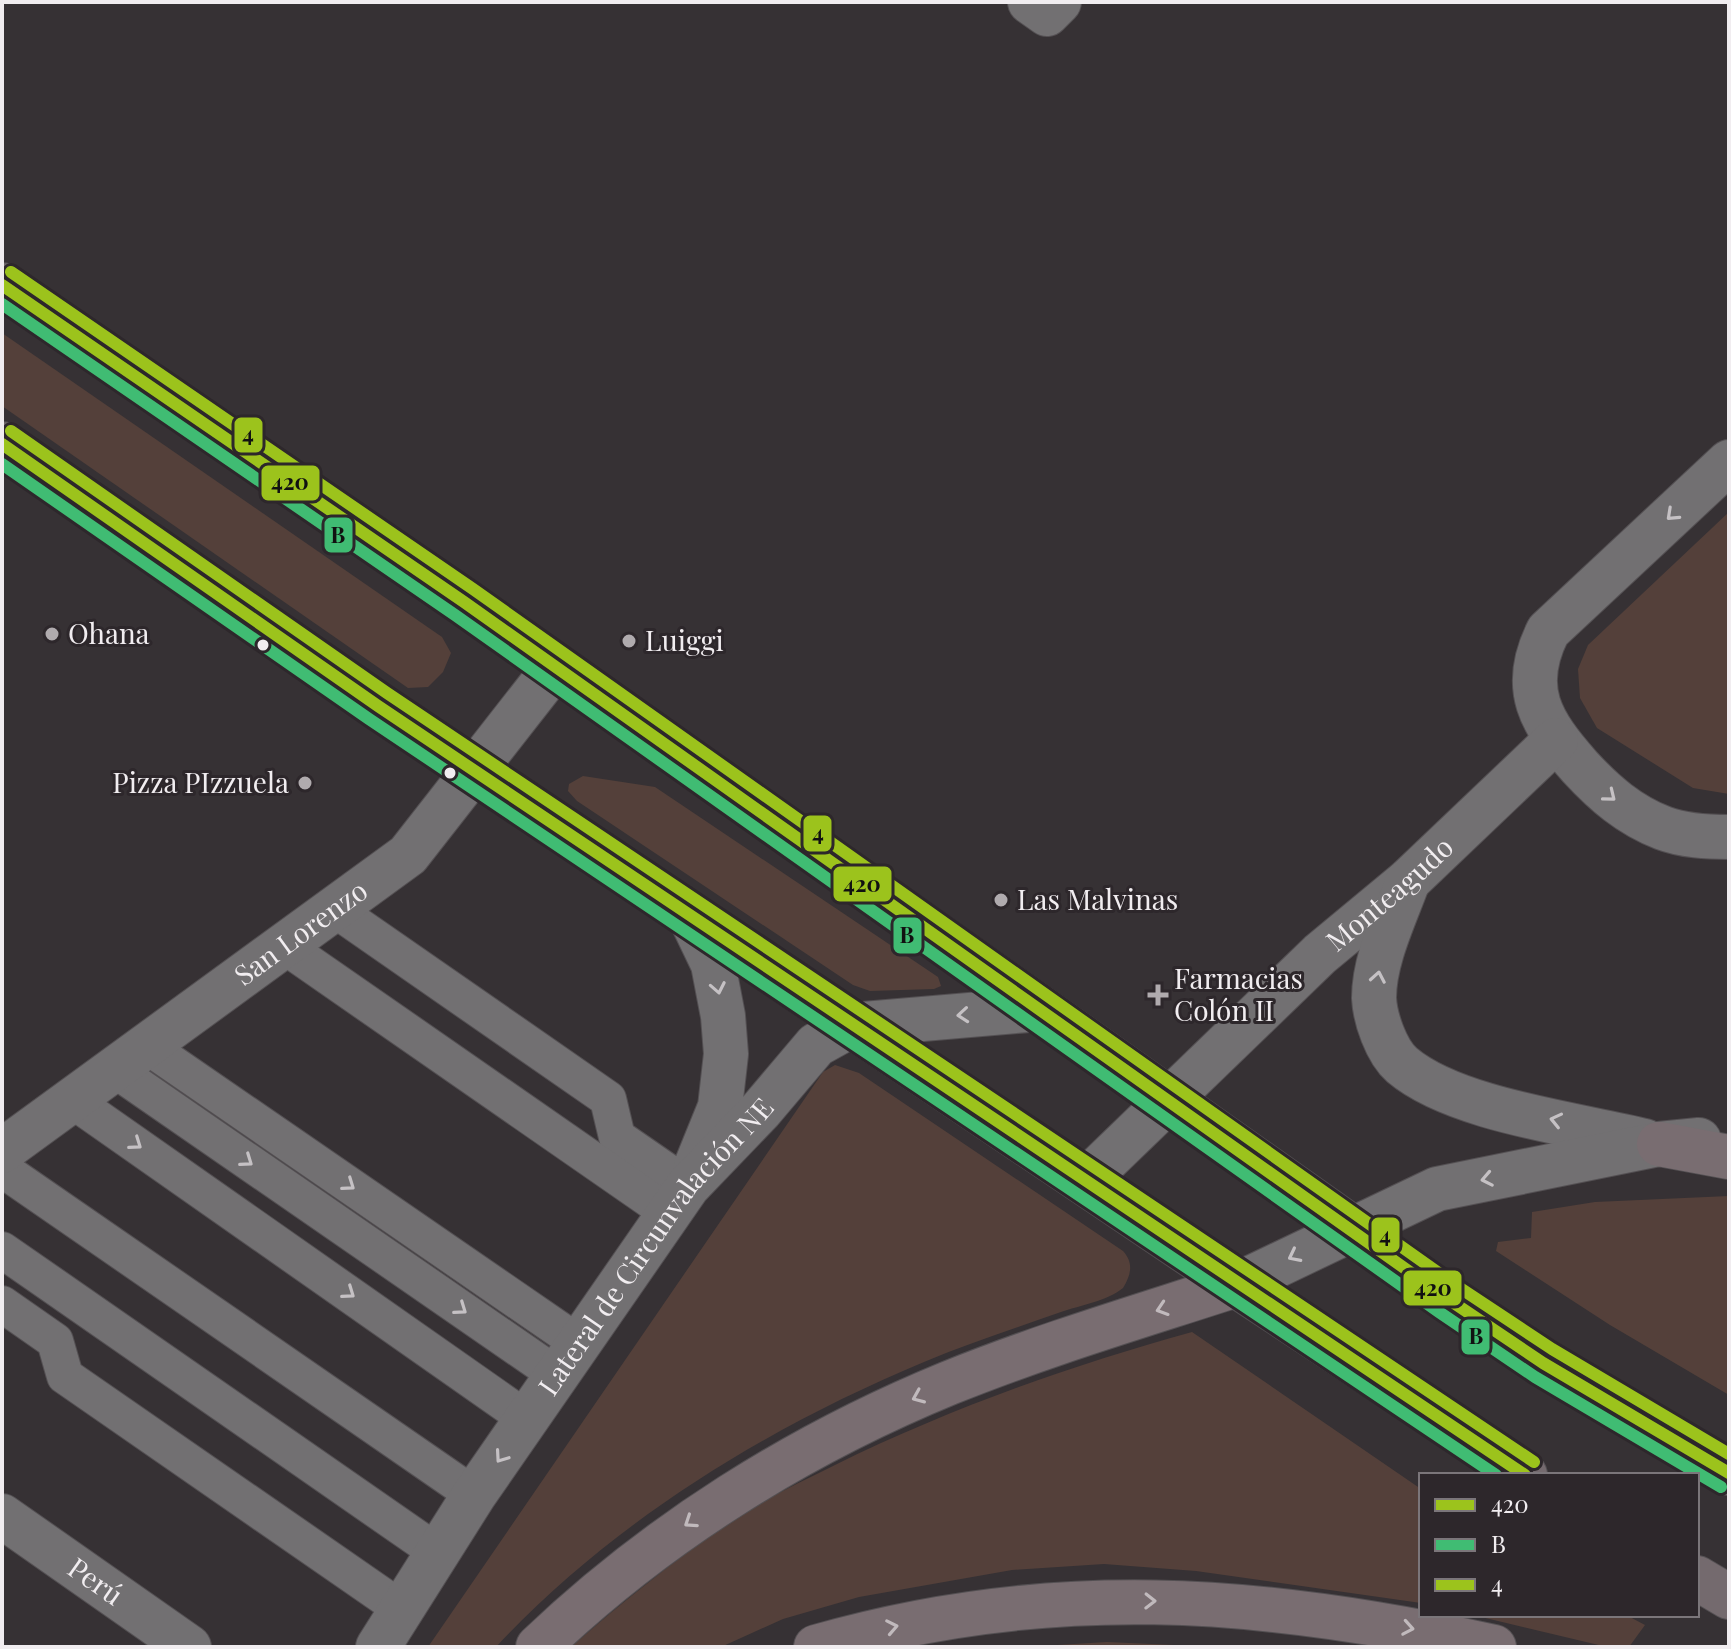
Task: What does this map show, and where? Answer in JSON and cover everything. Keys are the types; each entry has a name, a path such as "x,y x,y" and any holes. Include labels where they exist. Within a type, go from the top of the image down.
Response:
{"highway":[{"path":"1659,1144 1729,1157"},
{"path":"1351,1227 1448,1299 1543,1363 1729,1473"},
{"path":"538,1647 615,1577 697,1517 823,1442 887,1410 1012,1359 1236,1285 1522,1473"},
{"path":"1699,1579 1729,1597"},
{"path":"816,1647 875,1630 999,1608 1119,1601 1225,1603 1329,1615 1494,1647"}],"main road":[{"path":"2,285 555,667 1351,1227"},
{"path":"2,444 474,770 1236,1285"}],"street":[{"path":"1729,462 1548,631 1536,660 1534,681 1543,723 1600,788 1630,812 1665,829 1703,838 1729,837"},
{"name":"San Lorenzo","path":"2,1151 408,855 555,667"},
{"name":"Monteagudo","path":"1084,1182 1320,954 1408,881 1556,740"},
{"path":"1408,881 1383,950 1374,999 1382,1032 1399,1063 1427,1083 1463,1098 1659,1144"},
{"path":"679,1199 720,1107 726,1054 713,964 690,916"},
{"name":"Lateral de Circunvalación NE","path":"378,1647 474,1495 679,1199 816,1045 852,1025 1040,1009"},
{"path":"1236,1285 1351,1227 1437,1189 1659,1144 1729,1137"},
{"name":"Perú","path":"2,1516 189,1647"}],"lane":[{"path":"333,908 608,1099 617,1137 679,1199"},
{"path":"283,945 679,1199"},
{"path":"130,1057 568,1360"},
{"path":"72,1100 527,1419"},
{"path":"2,1169 474,1495"},
{"path":"2,1250 437,1552"},
{"path":"2,1304 55,1341 65,1376 400,1608"}],"shaded area":[{"path":"2,333 442,637 451,653 443,672 428,687 408,688 2,406"},
{"path":"1729,512 1729,794 1693,788 1597,728 1580,698 1578,669 1588,645"},
{"path":"583,776 655,787 938,977 941,986 934,989 870,991 853,985 577,801 568,791 569,784"},
{"path":"835,1065 859,1073 1123,1251 1130,1269 1123,1288 1102,1299 924,1362 808,1416 751,1448 641,1519 541,1602 496,1647 428,1647 823,1072"},
{"path":"1729,1196 1729,1395 1610,1325 1496,1251 1498,1242 1531,1238 1532,1212 1595,1202"},
{"path":"1192,1332 1419,1488 1419,1603 1196,1571 1104,1564 1012,1570 859,1597 783,1619 721,1647 571,1647 699,1544 766,1500 922,1425 1100,1359"},
{"path":"1481,1617 1630,1617 1645,1625 1629,1647 1607,1647"},
{"path":"1107,1642 1219,1647 1024,1647"}],"transit line":[{"name":"4","path":"11,272 473,589 1457,1286 1552,1349 1729,1454"},
{"name":"420","path":"2,285 464,602 1448,1299 1543,1363 1729,1473"},
{"name":"B","path":"2,304 455,615 1439,1312 1535,1377 1697,1473"},
{"name":"4","path":"11,431 387,693 1534,1462"},
{"name":"420","path":"2,444 378,706 1522,1473"},
{"name":"B","path":"2,464 369,719 1493,1473"},
{"name":"B","path":"1699,1474 1721,1487"}],"place":[{"name":"Ohana","path":"52,634"},
{"name":"Luiggi","path":"629,641"},
{"name":"Pizza PIzzuela","path":"305,783"},
{"name":"Las Malvinas","path":"1001,900"},
{"name":"Farmacias Colón II","path":"1158,995"}]}
